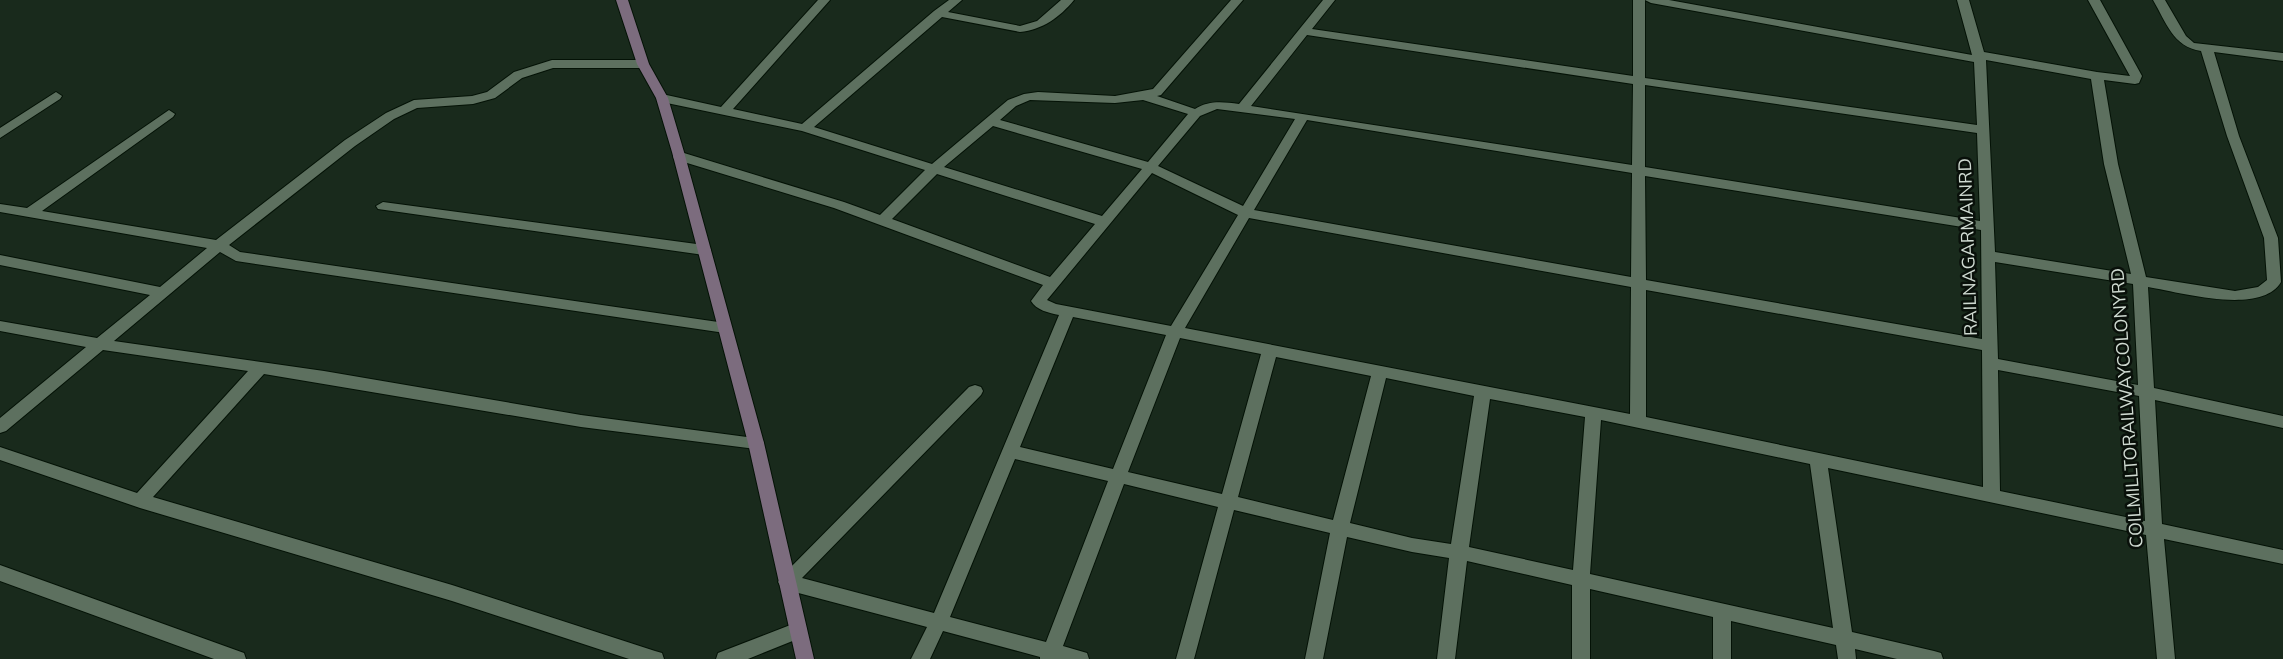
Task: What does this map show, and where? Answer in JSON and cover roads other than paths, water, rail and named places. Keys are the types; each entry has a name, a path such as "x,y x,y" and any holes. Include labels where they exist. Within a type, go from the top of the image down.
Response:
{"main road":[{"path":"622,0 643,64 662,98 679,156 756,443 805,659"}],"street":[{"path":"725,110 824,0"},
{"path":"805,128 938,13 956,0"},
{"path":"938,13 1020,29 1032,28 1039,26 1068,0"},
{"path":"1147,97 1157,92 1237,0"},
{"path":"1242,109 1329,0"},
{"path":"1638,0 1638,422"},
{"path":"1651,0 1979,58 2129,81 2135,80 2136,76 2094,0"},
{"name":"RAILNAGARMAINRD","path":"1963,0 1979,58 1988,256 1992,495"},
{"path":"2159,0 2181,38 2191,46 2207,50 2283,57"},
{"path":"1303,31 1354,40 1638,79 1983,130"},
{"path":"1988,256 2235,296 2262,291 2274,282 2271,238 2233,136 2207,50"},
{"path":"1,426 219,245 350,143 390,116 414,104 472,100 491,95 518,75 552,64 643,64"},
{"name":"COILMILLTORAILWAYCOLONYRD","path":"2097,76 2111,164 2140,280 2154,529 2166,659"},
{"path":"0,134 56,96"},
{"path":"882,221 936,168 1012,103 1028,97 1147,97 1196,113"},
{"path":"662,98 805,128 1105,222"},
{"path":"1987,227 1302,116 1217,105 1206,107 1196,113 1038,301 1052,308 1638,422 2283,557"},
{"path":"29,213 168,114"},
{"path":"1051,655 1118,476 1175,332 1302,116"},
{"path":"991,121 1150,167 1245,213 1989,346"},
{"path":"679,156 839,205 1053,283"},
{"path":"383,206 704,250"},
{"path":"0,208 219,245 236,256 479,294 725,328"},
{"path":"0,260 162,292"},
{"path":"920,659 938,622 1068,311"},
{"path":"0,326 99,344 260,368 581,421 756,443"},
{"path":"1185,659 1270,350"},
{"path":"1990,363 2146,392 2283,422"},
{"path":"140,501 260,368"},
{"path":"1314,659 1340,527 1380,372"},
{"path":"975,391 787,582 938,622 1051,655 1080,659"},
{"path":"1446,659 1459,552 1484,391"},
{"path":"1581,659 1581,580 1593,413"},
{"path":"1010,451 1412,545 1459,552 1934,659"},
{"path":"0,453 140,501 452,593 655,659"},
{"path":"1818,459 1847,659"},
{"path":"0,573 237,659"},
{"path":"1722,610 1722,659"},
{"path":"725,659 756,653 798,630"}]}
